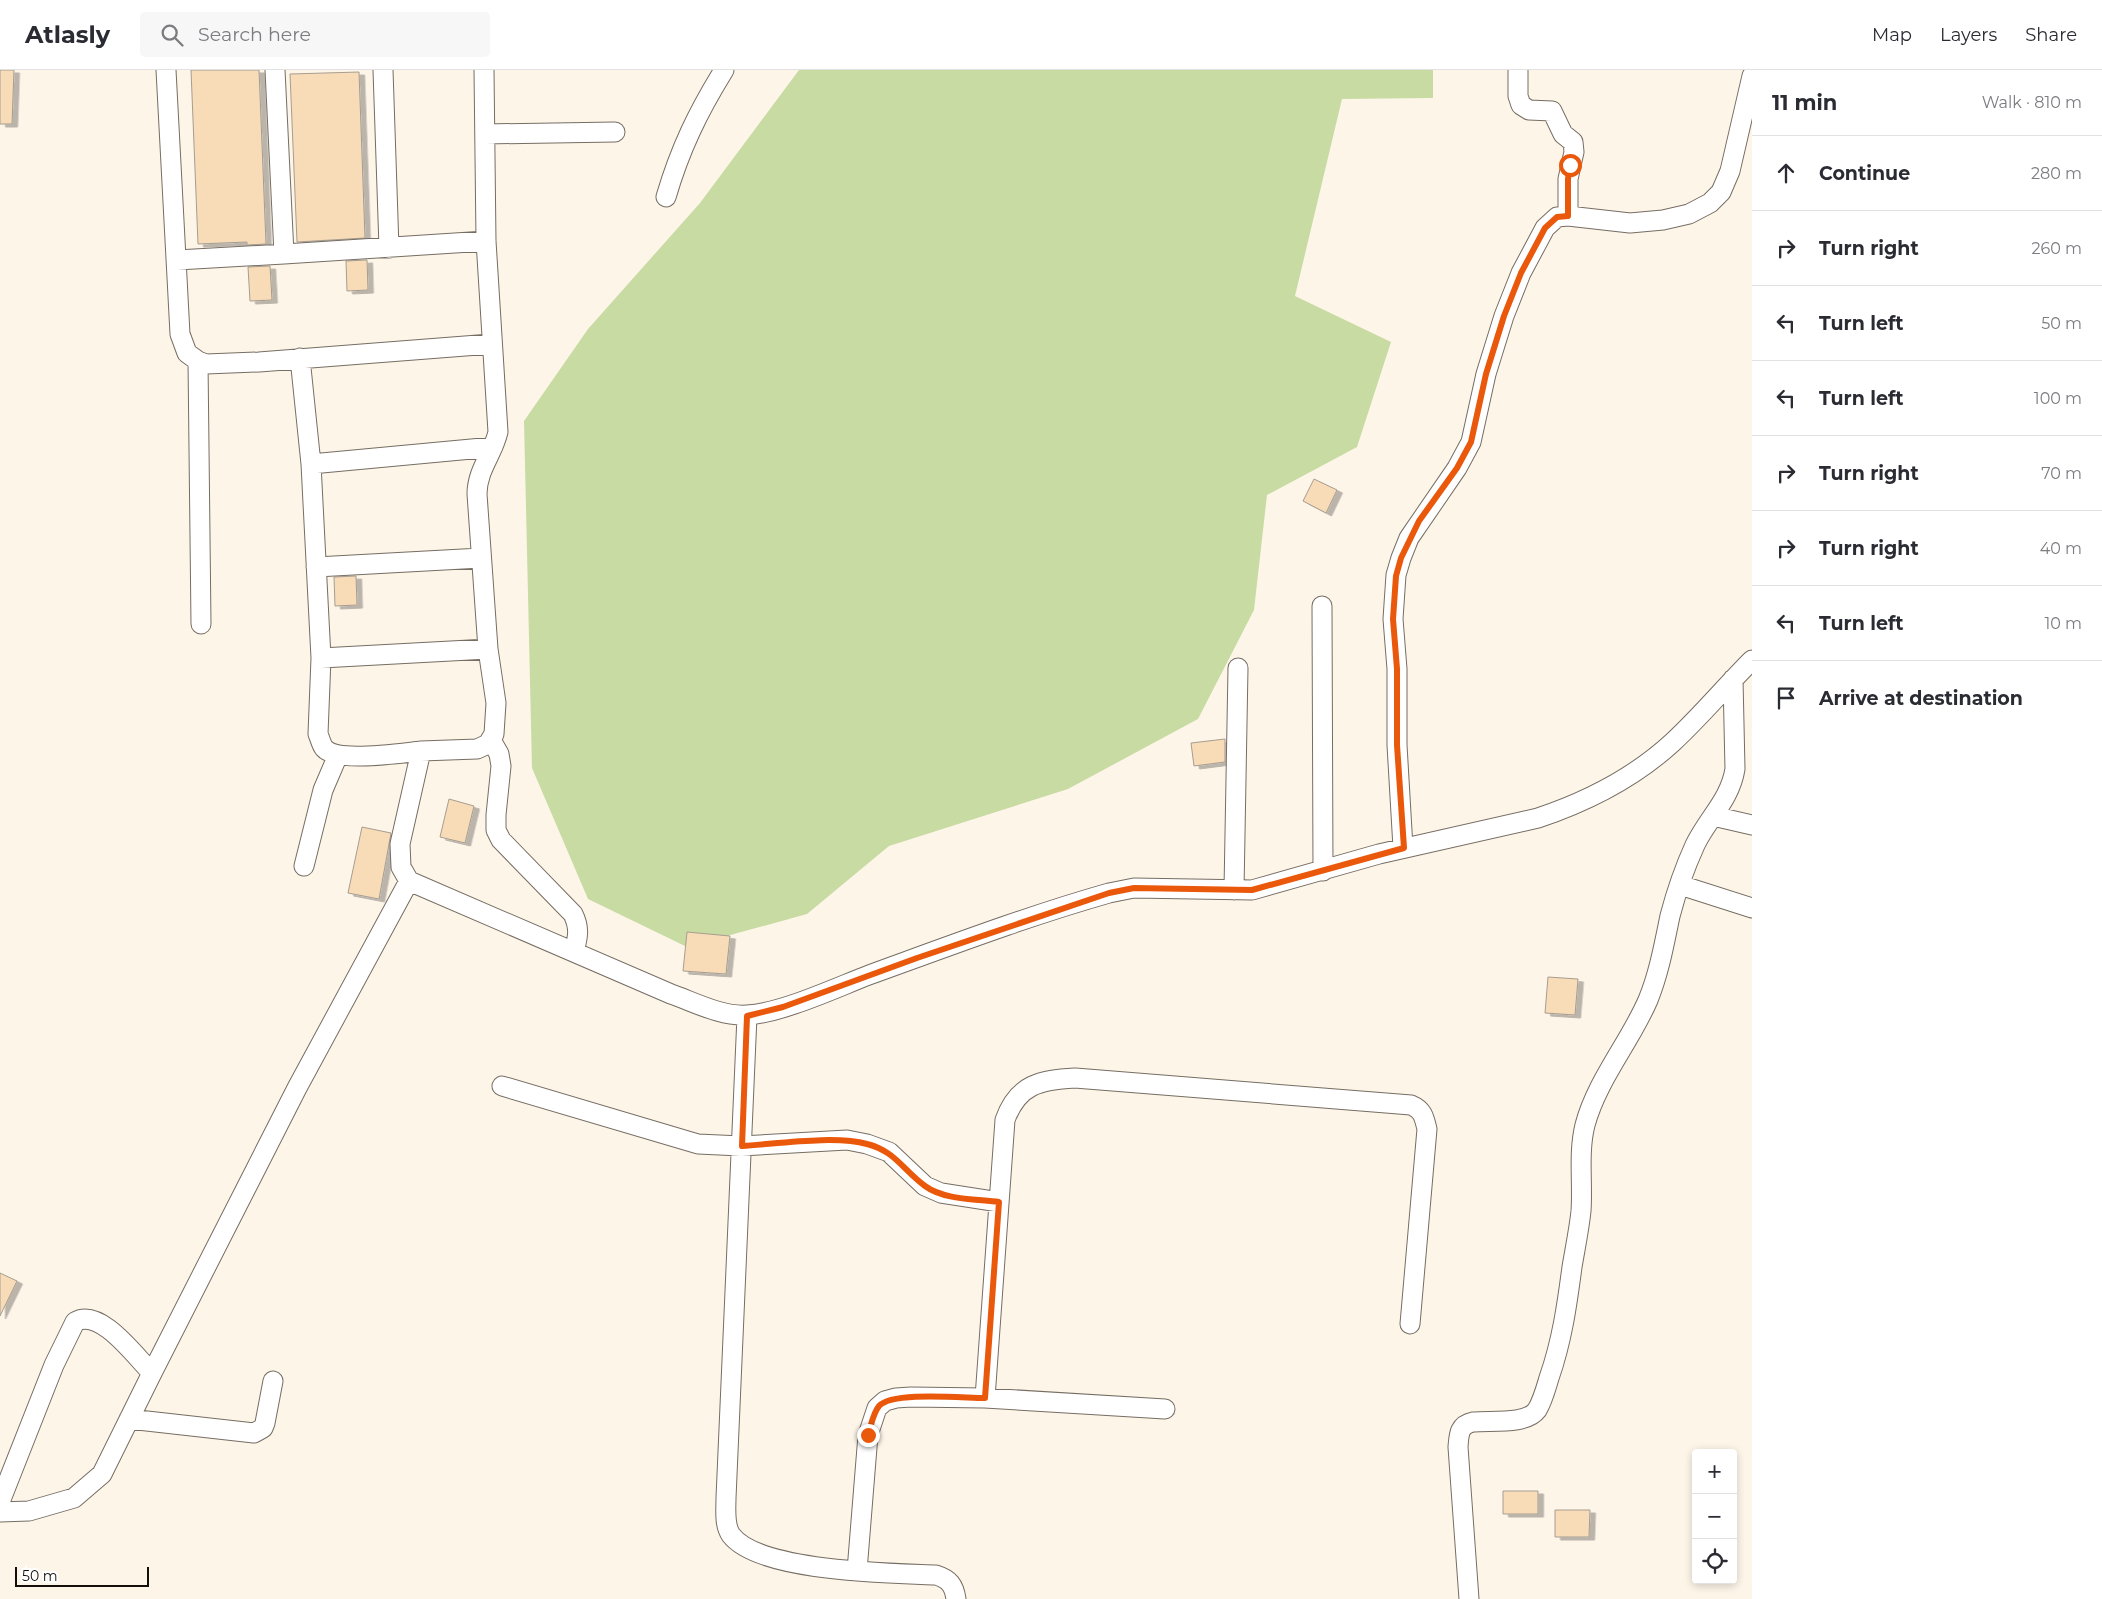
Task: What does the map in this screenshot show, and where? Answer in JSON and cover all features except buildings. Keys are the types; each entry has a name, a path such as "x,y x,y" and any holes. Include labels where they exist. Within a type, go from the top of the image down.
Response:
{"street":[{"path":"166,70 180,334 187,353 206,364 259,362 491,344"},
{"path":"275,70 284,254"},
{"path":"383,70 389,248"},
{"path":"300,358 311,464 321,658 318,734 324,748 329,752 352,756 477,748 488,744 494,734 496,718 488,650 477,482 482,466 493,448 498,432 498,421 491,344 486,241 484,70"},
{"path":"666,197 694,121 704,100 724,70"},
{"path":"1518,70 1518,96 1521,105 1529,110 1552,111 1563,134 1573,142 1574,152 1568,179 1568,216"},
{"path":"1404,848 1397,745 1397,669 1393,619 1396,576 1401,558 1419,521 1457,468 1471,442 1486,374 1504,316 1521,273 1545,228 1557,217 1568,216 1639,223 1689,214 1710,203 1721,192 1730,172 1752,76"},
{"path":"485,134 615,132"},
{"path":"177,260 486,241"},
{"path":"198,361 202,624"},
{"path":"311,464 493,448"},
{"path":"316,567 481,558"},
{"path":"1322,606 1323,871"},
{"path":"321,658 488,650"},
{"path":"420,752 400,844 400,867 408,881 671,994 726,1013 747,1016 783,1007 917,958 1109,893 1134,888 1252,890 1404,848 1538,818 1561,810 1596,794 1641,767 1672,743 1707,710 1752,660"},
{"path":"1234,890 1238,668"},
{"path":"1469,1599 1458,1447 1460,1429 1465,1424 1472,1422 1520,1420 1530,1417 1541,1403 1562,1336 1567,1306 1581,1211 1582,1141 1586,1120 1603,1083 1648,1001 1657,974 1671,914 1696,843 1729,791 1735,769 1733,679"},
{"path":"491,740 499,754 501,766 496,815 499,835 506,847 573,914 578,924 579,932 574,952"},
{"path":"304,866 323,790 338,754"},
{"path":"1713,816 1752,825"},
{"path":"0,1512 29,1511 52,1506 74,1498 102,1474 297,1088 408,881"},
{"path":"1680,885 1752,908"},
{"path":"747,1016 726,1523 730,1534 737,1542 747,1549 762,1555 788,1562 857,1570 936,1575 945,1578 952,1584 956,1599"},
{"path":"985,1398 1005,1120 1011,1104 1023,1091 1055,1079 1075,1078 1411,1105 1420,1109 1427,1129 1410,1324"},
{"path":"502,1086 698,1144 742,1146 847,1140 867,1144 889,1152 925,1186 941,1193 999,1202"},
{"path":"0,1502 54,1365 75,1322 81,1318 87,1318 107,1327 152,1373"},
{"path":"129,1419 254,1433 263,1428 265,1423 273,1381"},
{"path":"857,1570 868,1435 877,1408 885,1401 896,1398 985,1398 1165,1410"}],"green space":[{"path":"799,70 1433,70 1433,98 1342,99 1295,296 1391,342 1357,447 1267,495 1254,610 1198,719 1068,789 889,846 807,914 687,947 588,899 532,768 524,421 588,329 700,203"}],"route":[{"path":"868,1435 877,1408 885,1401 911,1397 985,1398 999,1202 941,1193 925,1186 889,1152 867,1144 847,1140 742,1146 747,1016 783,1007 917,958 1109,893 1134,888 1252,890 1404,848 1397,745 1397,669 1393,619 1396,576 1409,538 1435,497 1457,468 1471,442 1486,374 1504,316 1521,273 1545,228 1557,217 1568,216 1570,165"}]}
